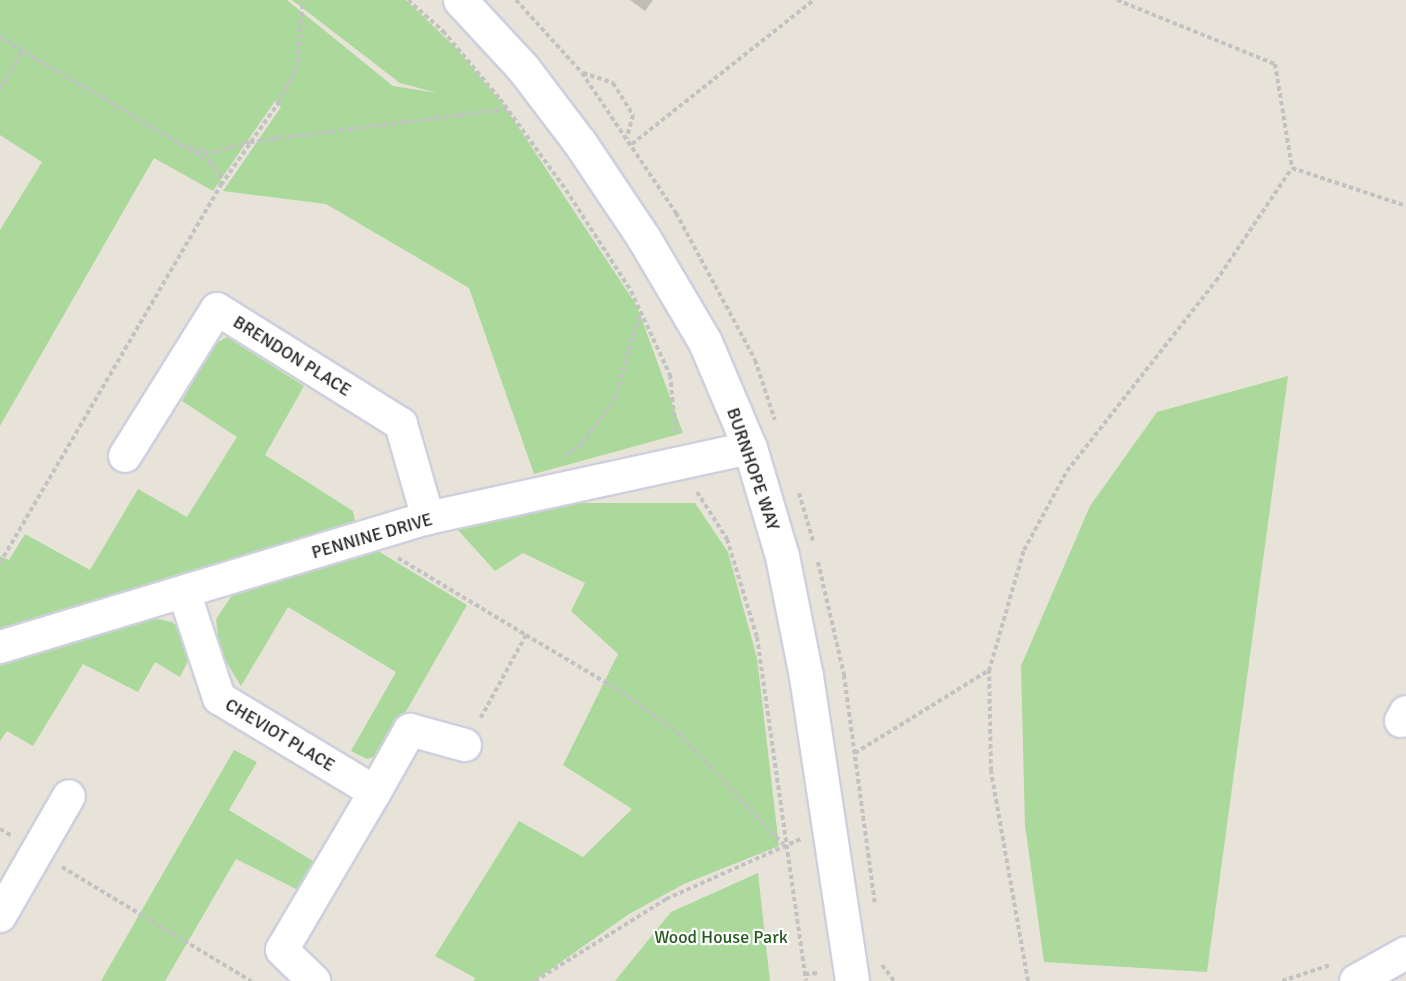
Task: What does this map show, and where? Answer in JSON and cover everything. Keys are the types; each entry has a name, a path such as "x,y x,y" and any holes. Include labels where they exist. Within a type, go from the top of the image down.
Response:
{"main road":[{"name":"BURNHOPE WAY","path":"460,0 523,68 580,143 643,237 705,342 750,447 782,556 832,830 852,981"}],"street":[{"name":"BRENDON PLACE","path":"125,456 217,309 401,424 428,518"},
{"name":"PENNINE DRIVE","path":"0,647 428,518 750,447"},
{"name":"CHEVIOT PLACE","path":"184,592 219,698 375,792"},
{"path":"314,981 282,950 410,730 465,745"},
{"path":"0,916 69,796"},
{"path":"1356,981 1406,953"}],"path":[{"path":"0,563 221,185 296,69 303,0"},
{"path":"408,0 443,31 507,109 566,190 609,257 670,375 680,464 727,539 757,638 772,734 783,844 806,981"},
{"path":"516,0 582,73 632,144 676,213"},
{"path":"632,144 814,0"},
{"path":"1028,981 991,771 989,671 1024,550 1067,471 1216,281 1292,168 1275,64 1118,0"},
{"path":"0,37 209,161 220,174 221,185"},
{"path":"0,89 23,50"},
{"path":"582,73 613,83 633,115 627,138"},
{"path":"182,145 210,153 250,142 507,109"},
{"path":"1292,168 1406,206"},
{"path":"563,456 582,444 614,400 640,314"},
{"path":"364,537 622,692 678,733 783,844"},
{"path":"465,745 526,635"},
{"path":"855,753 989,671"},
{"path":"0,830 251,981"},
{"path":"535,981 666,899 783,844 832,830"}],"green space":[{"path":"0,0 287,0 393,86 437,93 400,83 292,0 406,0 457,49 503,104 637,306 683,433 534,474 469,288 326,204 223,191 281,107 275,101 213,191 154,158 0,426 0,230 42,162 0,135"},
{"path":"227,337 304,386 265,455 353,511 355,521 0,629 0,556 9,560 25,534 90,570 138,489 187,517 237,437 182,401 215,344"},
{"path":"1288,376 1207,972 1044,962 1025,825 1021,666 1090,506 1157,412"},
{"path":"565,503 695,503 728,552 757,658 779,846 684,884 629,914 534,981 474,981 475,978 435,956 519,821 583,857 632,809 563,765 618,654 571,611 585,583 523,553 495,571 458,530"},
{"path":"378,551 467,605 381,755 367,759 351,751 396,672 288,607 241,686 220,652 216,619 233,594"},
{"path":"153,618 172,622 184,632 194,649 180,677 155,662 138,692 83,664 33,746 7,731 0,741 0,666"},
{"path":"234,750 257,762 229,810 318,864 300,891 236,859 165,981 101,981"},
{"name":"Wood House Park","path":"758,873 770,981 615,981 671,912"}],"building":[{"path":"630,0 653,0 645,11"}]}
